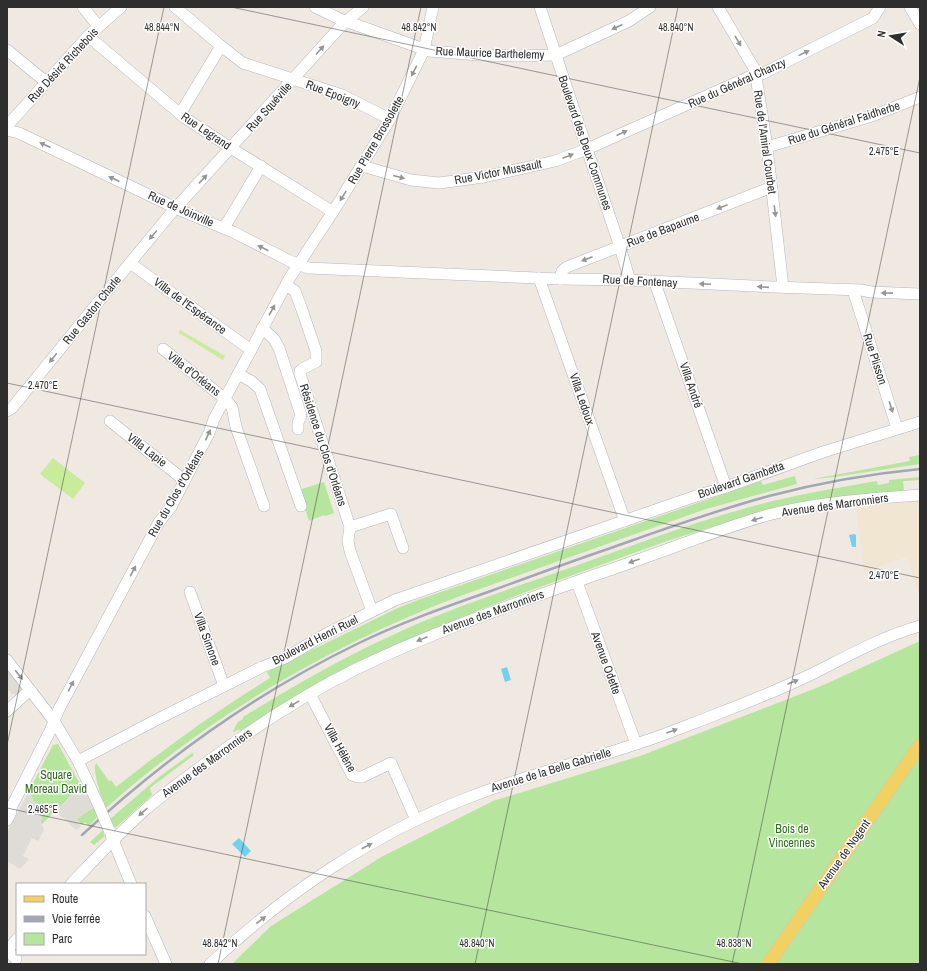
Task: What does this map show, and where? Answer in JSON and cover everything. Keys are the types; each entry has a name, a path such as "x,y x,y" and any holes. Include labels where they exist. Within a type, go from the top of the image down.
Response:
{"main road":[{"name":"Avenue de Nogent","path":"768,964 920,745"}],"street":[{"path":"83,7 98,26"},
{"name":"Rue Désiré Richebois","path":"7,126 88,36 121,7"},
{"name":"Rue Epoigny","path":"175,7 221,46 244,63 342,95 390,119"},
{"name":"Rue Maurice Barthelemy","path":"315,7 347,21 424,50 480,55 556,55"},
{"name":"Rue Squéville","path":"176,208 347,21 363,7"},
{"name":"Rue Pierre Brossolette","path":"298,265 334,212 390,119 424,50 433,7"},
{"name":"Boulevard des Deux Communes","path":"540,7 586,149 620,247 628,274 628,280"},
{"path":"556,55 629,21 650,7"},
{"name":"Rue de l'Amiral Courbet","path":"718,7 755,70 767,147 783,287"},
{"name":"Rue du Général Chanzy","path":"586,149 756,75 762,74 873,18 880,7"},
{"path":"910,7 920,24"},
{"name":"Rue Legrand","path":"88,36 180,114 231,148 334,212"},
{"path":"180,114 221,46"},
{"path":"7,50 46,82"},
{"name":"Rue du Général Faidherbe","path":"767,147 872,116 918,100"},
{"name":"Rue de Joinville","path":"7,130 19,133 176,208 224,228 298,265 308,268 359,270"},
{"name":"Rue Victor Mussault","path":"362,166 411,180 439,183 484,177 555,161 586,149"},
{"path":"224,228 261,166"},
{"name":"Rue de Bapaume","path":"560,279 562,271 567,267 760,192 772,189"},
{"name":"Rue Gaston Charle","path":"7,411 12,408 130,262 176,208"},
{"name":"Villa de l'Espérance","path":"130,262 251,350"},
{"name":"Rue du Clos d'Orléans","path":"7,820 11,812 9,810 54,721 159,522 170,507 262,328 298,265"},
{"name":"Rue de Fontenay","path":"359,270 560,279 628,280 920,294"},
{"name":"Villa Ledoux","path":"539,278 625,520"},
{"name":"Villa André","path":"655,282 726,487"},
{"name":"Résidence du Clos d'Orléans","path":"286,285 295,291 316,351 316,362 302,369 300,372 350,527 348,541 350,551 372,611"},
{"name":"Rue Plisson","path":"853,290 897,428"},
{"path":"262,328 274,339 279,348 301,415 298,423 298,429"},
{"name":"Villa d'Orléans","path":"162,349 225,399"},
{"path":"238,374 251,381 260,390 301,506"},
{"path":"225,399 232,407 236,427 264,506"},
{"name":"Villa Lapie","path":"110,422 184,480"},
{"name":"Boulevard Gambetta","path":"562,542 726,487 823,452 920,422"},
{"name":"Avenue des Marronniers","path":"72,883 111,835 144,811 187,776 253,729 310,694 356,669 414,643 508,606 720,530 768,515 852,500 920,495"},
{"path":"350,527 391,514 403,548"},
{"name":"Boulevard Henri Ruel","path":"78,761 262,667 285,658 326,634 395,600 562,542"},
{"name":"Avenue Odette","path":"577,582 636,744"},
{"name":"Villa Simone","path":"190,592 224,686"},
{"name":"Avenue de la Belle Gabrielle","path":"210,964 254,926 308,884 363,848 416,820 467,797 498,786 636,744 745,703 890,637 920,626"},
{"path":"7,660 54,721 78,761 132,883"},
{"path":"7,711 30,690"},
{"name":"Villa Hélène","path":"310,694 352,775 362,777 391,763 416,820"},
{"path":"146,918 166,964"},
{"path":"13,956 16,943"}],"shaded area":[{"path":"920,501 920,597 907,557 864,572 856,506"},
{"path":"7,665 25,687 16,696 7,689"},
{"path":"83,784 95,806 76,820 81,826 76,830 64,818 56,814 56,811"},
{"path":"29,791 43,819 40,820 44,830 38,841 32,838 23,856 29,859 20,869 7,861 7,832"}],"green space":[{"path":"180,330 225,356 223,360 179,333"},
{"path":"920,455 920,464 813,479 910,461 909,457"},
{"path":"53,458 85,483 73,499 40,474"},
{"path":"795,476 797,484 706,509 463,595 414,614 367,636 320,659 274,685 230,713 187,742 106,808 96,779 96,763 109,781 111,780 116,787 191,730 270,678 267,672 398,608 761,481 763,485"},
{"path":"920,477 920,480 903,481 904,491 811,500 750,515 667,541 526,592 375,654 328,677 240,731 239,729 234,732 233,731 243,717 330,666 407,628 480,599 675,530 748,507 786,498 877,481 878,485 889,483 889,480"},
{"path":"324,482 334,513 309,521 299,490"},
{"name":"Bois de Vincennes","path":"920,641 920,964 232,964 271,926 383,856 493,801 640,756 819,687"},
{"name":"Square Moreau David","path":"58,744 81,786 42,824 40,820 42,819 29,791 53,745"},
{"path":"192,753 194,755 150,788 152,795 115,828 110,819 159,777"},
{"path":"93,808 98,816 89,826 85,822 82,825 76,819"},
{"path":"103,830 105,836 94,845 90,842"}],"water":[{"path":"849,535 856,535 856,547 852,547"},
{"path":"507,667 511,680 505,682 501,669"},
{"path":"239,838 251,851 245,857 232,844"}],"railway":[{"path":"82,835 145,780 212,729 247,706 320,663 357,644 406,622 562,565 727,508 787,491 825,483 863,476 920,469"}]}
